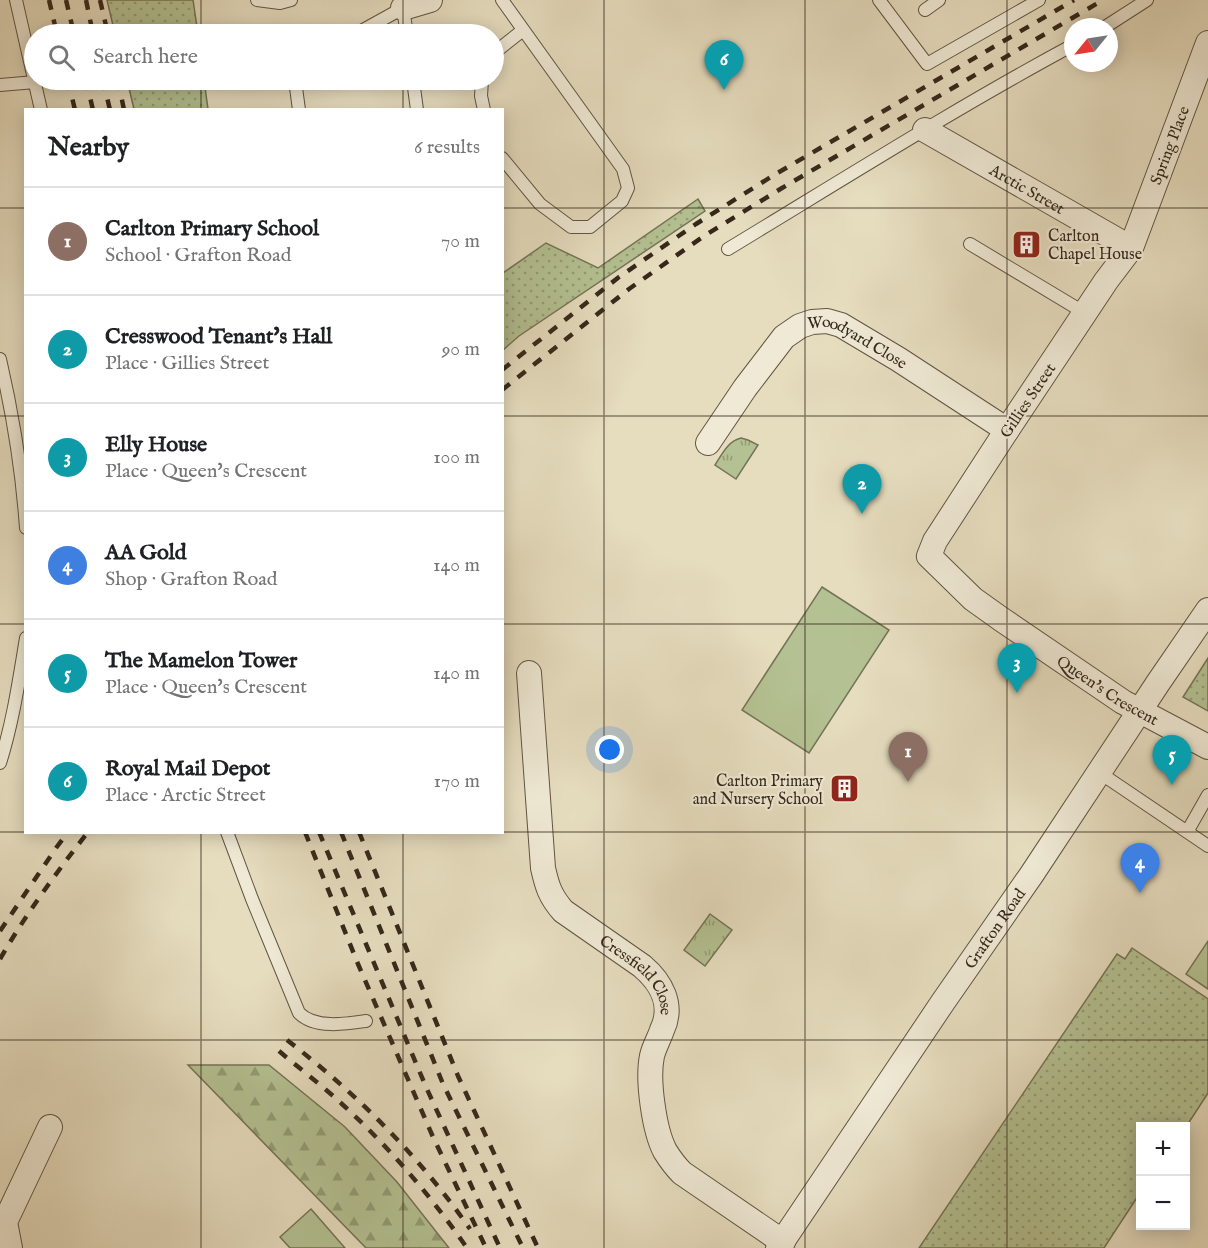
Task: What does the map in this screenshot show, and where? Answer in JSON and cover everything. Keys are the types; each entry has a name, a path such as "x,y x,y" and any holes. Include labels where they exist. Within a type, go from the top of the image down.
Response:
{"street":[{"path":"402,4 430,0"},
{"name":"Spring Place","path":"1131,248 1207,46"},
{"name":"Arctic Street","path":"925,130 1131,248"},
{"name":"Gillies Street","path":"928,556 935,541 1007,430 1106,281 1131,248"},
{"name":"Woodyard Close","path":"708,442 784,337 800,326 827,321 841,325 898,359 1007,430"},
{"name":"Queen's Crescent","path":"928,556 973,598 1001,619 1123,702 1208,747"},
{"name":"Grafton Road","path":"780,1245 1208,610"},
{"name":"Cressfield Close","path":"529,673 543,868 547,887 563,911 642,966 654,976 663,991 667,1003 667,1015 652,1055 650,1083 659,1132 664,1149 672,1163 682,1173 780,1245"},
{"path":"10,1248 5,1222 50,1127"}],"lane":[{"path":"16,0 24,35"},
{"path":"256,0 280,3 291,0"},
{"path":"502,0 623,170 628,188 622,201 590,227 571,227 540,204 504,160"},
{"path":"879,0 927,64 1039,0"},
{"path":"925,10 939,0"},
{"path":"1118,19 1147,0"},
{"path":"371,24 402,4 405,24"},
{"path":"504,45 523,30"},
{"path":"728,249 925,130 1064,50"},
{"path":"0,85 24,83"},
{"path":"37,90 41,108"},
{"path":"296,90 299,108"},
{"path":"414,90 417,108"},
{"path":"482,90 484,108"},
{"path":"970,244 1085,313"},
{"path":"0,359 14,424 24,506"},
{"path":"0,763 9,732 24,650"},
{"path":"1100,773 1208,846"},
{"path":"1187,832 1208,795"},
{"path":"228,834 299,1013 309,1020 333,1024 366,1021"}],"green space":[{"path":"107,0 193,0 197,24 113,24"},
{"path":"129,90 205,90 208,108 134,108"},
{"path":"698,199 705,211 519,336 504,349 504,272 546,243 598,268"},
{"path":"741,438 758,445 736,479 715,465 729,445"},
{"path":"822,587 889,630 809,753 742,710"},
{"path":"1208,658 1208,711 1183,697"},
{"path":"710,914 732,930 705,966 684,950"},
{"path":"1208,941 1208,989 1186,974"},
{"path":"1132,948 1208,999 1208,1093 1189,1122 1136,1122 1136,1199 1104,1248 919,1248 1117,954 1125,959"},
{"path":"188,1065 269,1065 345,1127 397,1182 449,1248 366,1248"},
{"path":"311,1209 345,1248 290,1248 280,1237"}],"railway":[{"path":"49,0 55,24"},
{"path":"66,0 72,24"},
{"path":"86,0 91,24"},
{"path":"100,0 106,24"},
{"path":"504,368 619,277 696,224 774,175 1074,0"},
{"path":"504,388 629,289 704,236 1103,0"},
{"path":"70,90 75,108"},
{"path":"88,90 93,108"},
{"path":"105,90 110,108"},
{"path":"120,90 124,108"},
{"path":"0,931 66,834"},
{"path":"0,959 42,894 86,834"},
{"path":"306,834 358,964 433,1137 486,1248"},
{"path":"320,834 426,1087 500,1248"},
{"path":"342,834 443,1084 523,1248"},
{"path":"360,834 458,1076 538,1248"},
{"path":"287,1040 338,1082 386,1128 451,1202 470,1229"},
{"path":"279,1051 335,1098 377,1138 424,1191 467,1248"}],"place":[{"name":"Royal Mail Depot","path":"724,90"},
{"name":"Carlton Chapel House","path":"1027,244"},
{"name":"Cresswood Tenant's Hall","path":"862,514"},
{"name":"Elly House","path":"1017,693"},
{"name":"Carlton Primary School","path":"908,782"},
{"name":"The Mamelon Tower","path":"1172,785"},
{"name":"Carlton Primary and Nursery School","path":"844,789"},
{"name":"AA Gold","path":"1140,893"}]}
